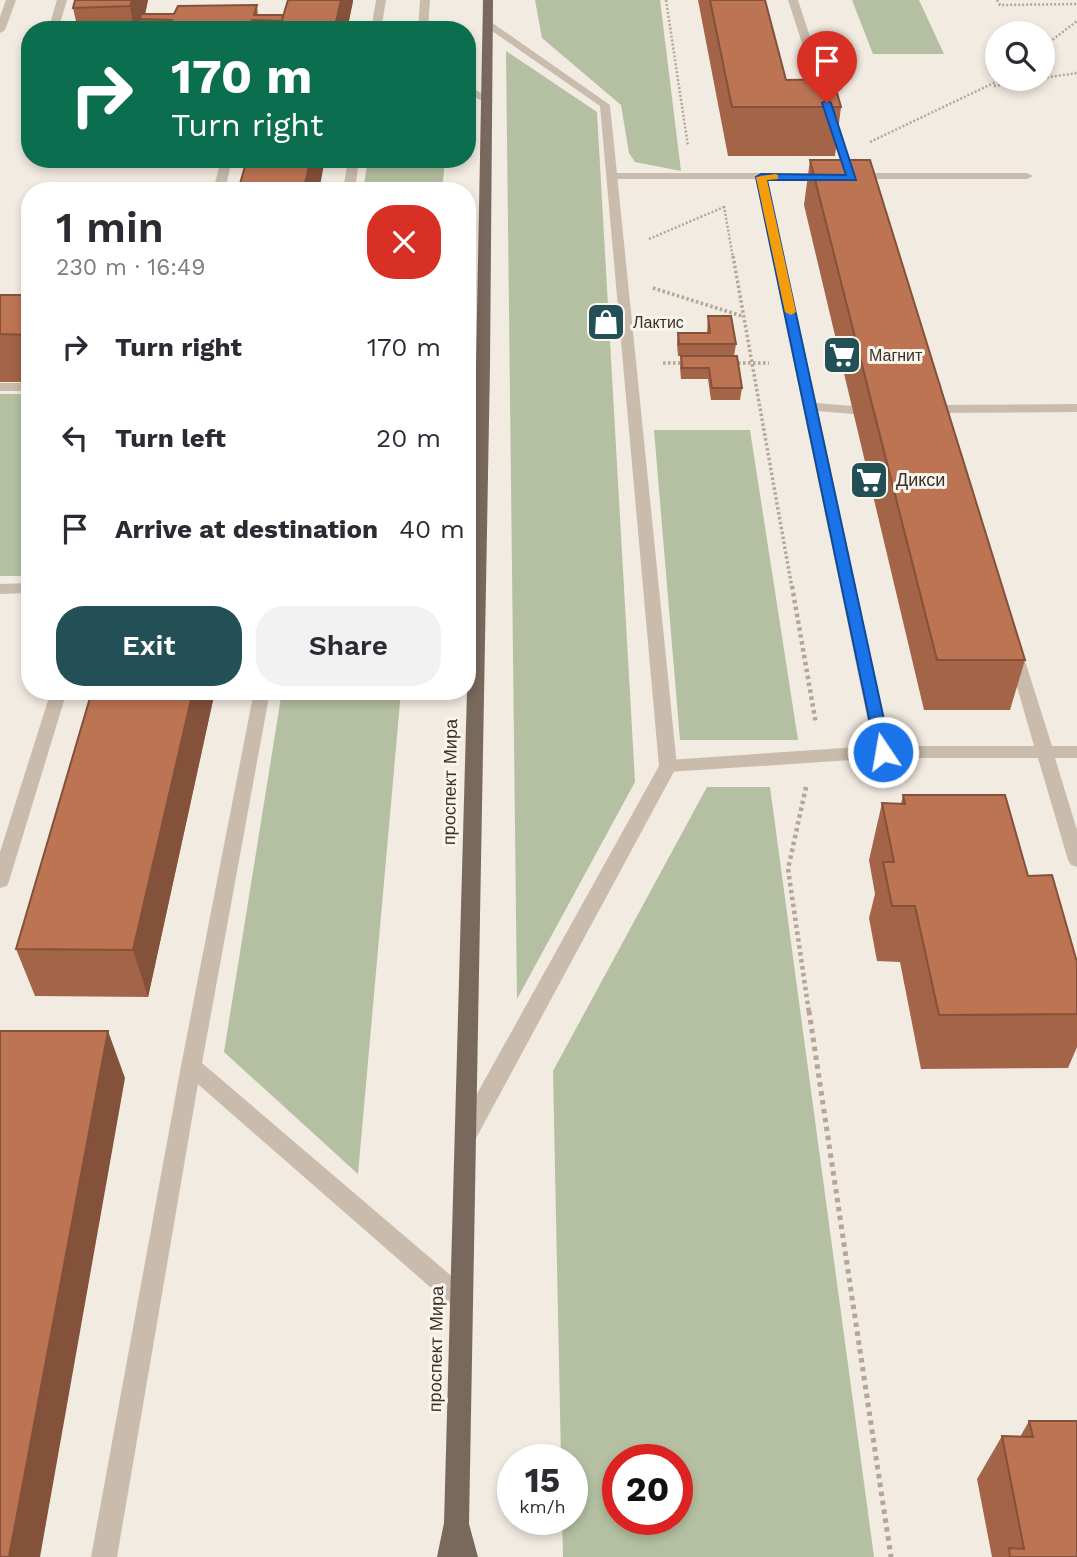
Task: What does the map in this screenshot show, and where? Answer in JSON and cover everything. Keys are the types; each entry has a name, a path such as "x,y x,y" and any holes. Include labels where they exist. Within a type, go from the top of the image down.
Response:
{"main road":[{"name":"проспект Мира","path":"476,665 488,0"},
{"name":"проспект Мира","path":"450,1557 457,1522 475,700"},
{"name":"проспект Мира","path":"457,1522 465,1557"}],"street":[{"path":"0,30 11,0"},
{"path":"56,21 62,0"},
{"path":"378,21 381,0"},
{"path":"424,21 425,0"},
{"path":"793,0 843,154 853,178 867,194"},
{"path":"466,1135 668,766 621,279 614,176 605,105 488,23"},
{"path":"476,94 488,100"},
{"path":"614,176 1027,176"},
{"path":"761,177 812,407 883,752"},
{"path":"0,387 21,387"},
{"path":"812,407 853,410"},
{"path":"922,410 941,407 1077,408"},
{"path":"0,589 21,589"},
{"path":"1009,633 1077,860"},
{"path":"0,881 56,700"},
{"path":"103,1557 260,700"},
{"path":"668,766 883,752 1077,752"},
{"path":"191,1066 461,1299"}],"path":[{"path":"997,0 1000,5 1077,4"},
{"path":"1055,38 1077,21"},
{"path":"1055,76 1077,73"},
{"path":"843,154 985,90"},
{"path":"620,251 725,207"},
{"path":"621,279 742,316"},
{"path":"631,363 697,363"},
{"path":"724,363 802,363"}],"green space":[{"path":"535,0 660,0 681,171 635,162 629,153 621,105 542,38"},
{"path":"852,0 919,0 944,54 873,54"},
{"path":"506,51 597,112 635,782 517,999"},
{"path":"367,168 444,168 443,182 364,182"},
{"path":"0,394 21,394 21,576 0,576"},
{"path":"654,430 750,430 798,740 680,740"},
{"path":"281,700 400,700 358,1174 224,1052"},
{"path":"707,787 770,787 874,1557 563,1557 562,1535 588,1535 588,1444 561,1444 553,1071"}],"building":[{"path":"75,0 132,0 130,6 73,8"},
{"path":"288,0 341,0 336,21 282,21"},
{"path":"710,0 765,0 786,80 833,79 841,107 732,107"},
{"path":"257,5 254,15 283,15 282,21 140,19 141,14 174,14 178,6"},
{"path":"810,160 870,160 1025,660 937,660"},
{"path":"244,168 309,168 305,182 241,182"},
{"path":"0,295 21,295 21,335 0,334"},
{"path":"708,316 731,316 736,344 679,344 678,333 710,333"},
{"path":"681,356 737,356 742,388 712,388 709,368 682,368"},
{"path":"89,700 191,700 133,950 16,949"},
{"path":"903,795 1005,795 1028,876 1052,875 1077,962 1077,1014 939,1015 915,906 892,906 883,862 894,862 882,803 905,804"},
{"path":"0,1031 108,1031 9,1557 0,1557"},
{"path":"1029,1421 1077,1421 1077,1557 1010,1557 1009,1548 1024,1549 1002,1436 1033,1437"}],"slow traffic":[{"path":"775,177 761,177 791,312"}],"place":[{"name":"Лактис","path":"606,322"},
{"name":"Магнит","path":"842,355"},
{"name":"Дикси","path":"869,480"}],"route":[{"path":"827,103 853,178 761,177 812,407 883,752"}]}
